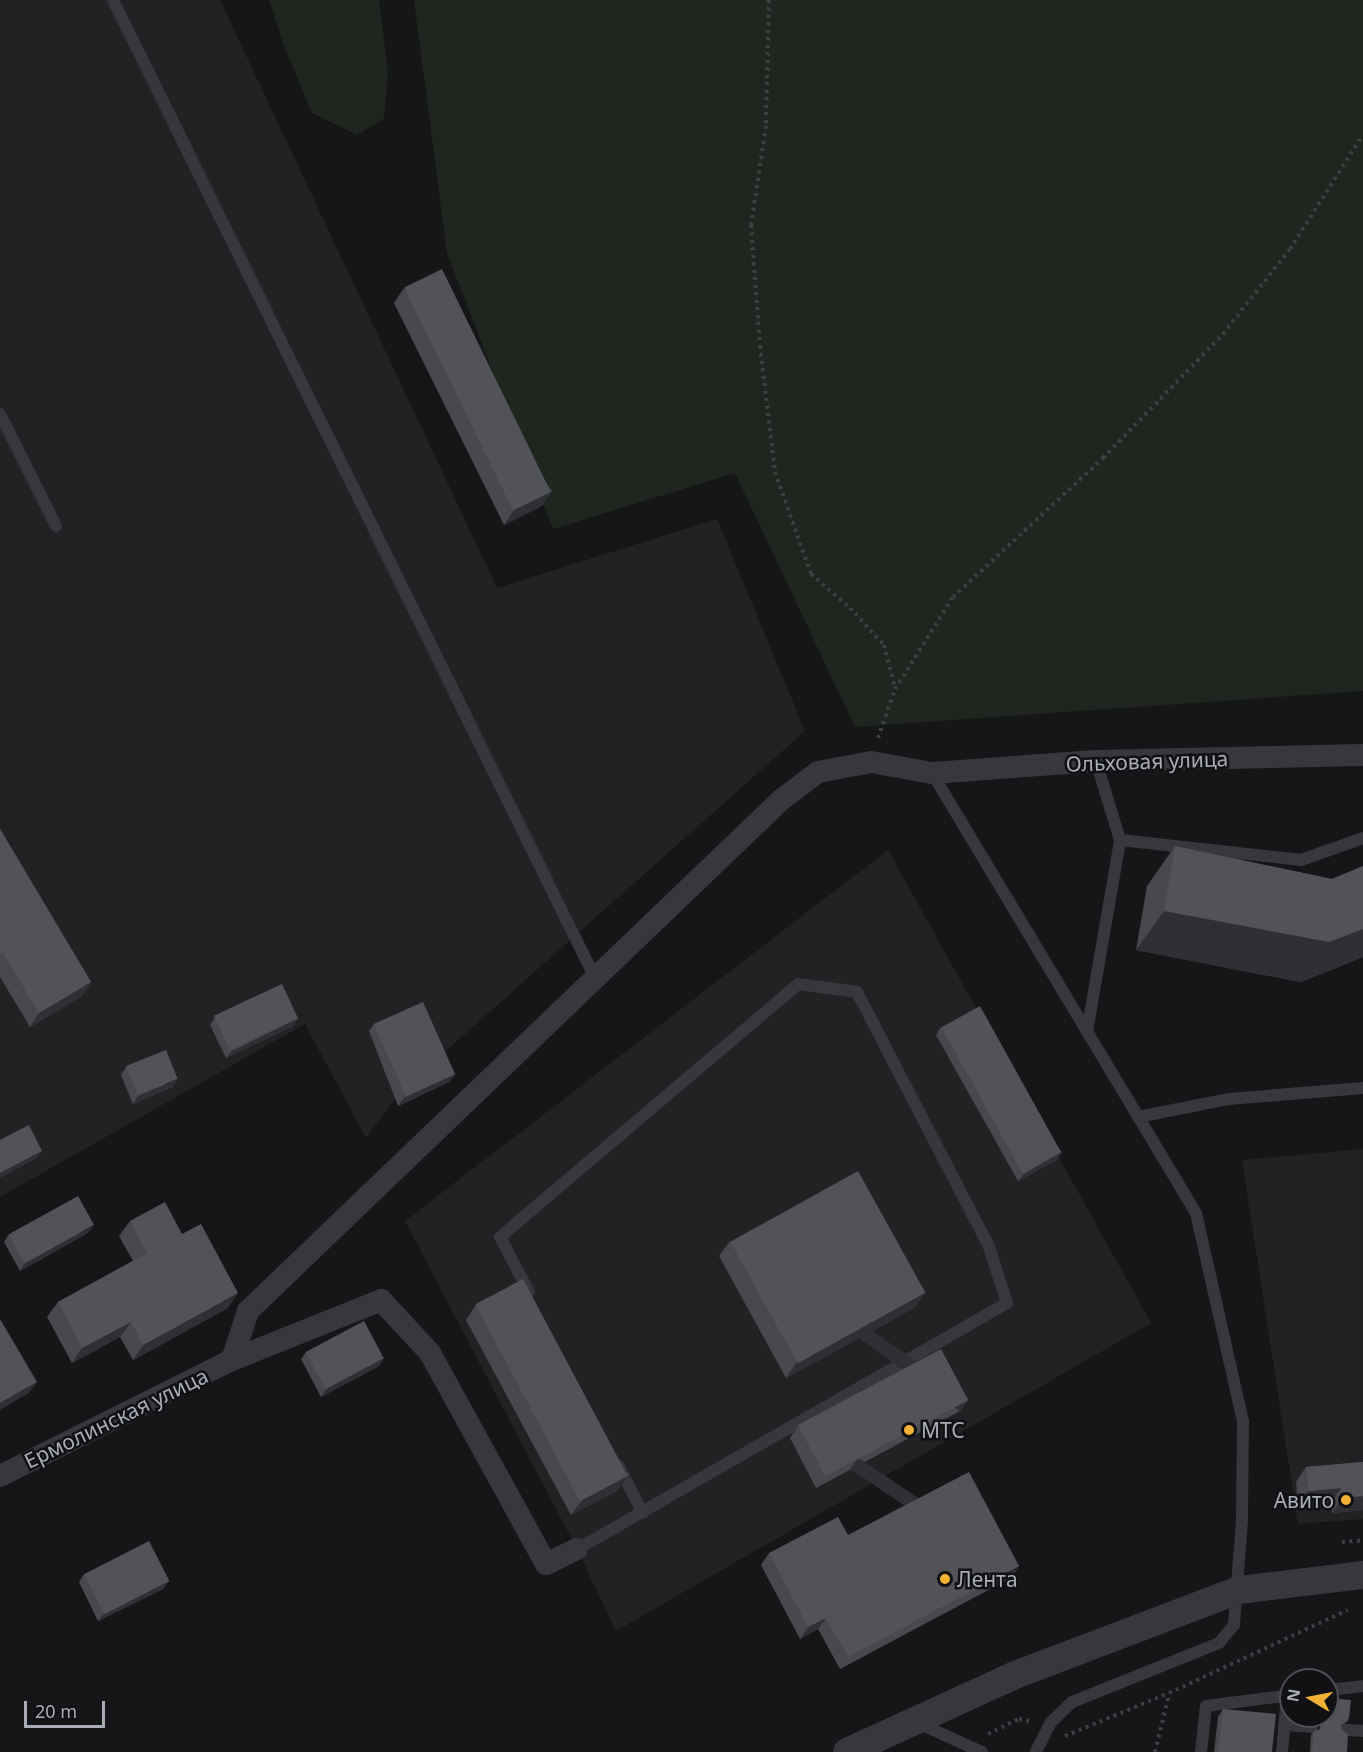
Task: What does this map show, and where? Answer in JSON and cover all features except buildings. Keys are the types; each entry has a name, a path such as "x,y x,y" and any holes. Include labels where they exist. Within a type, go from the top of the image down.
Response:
{"street":[{"name":"Ольховая улица","path":"871,762 932,773 1096,761 1363,755"},
{"path":"232,1360 248,1311 781,800 818,772 871,762"},
{"name":"Ермолинская улица","path":"0,1476 232,1360 381,1300 430,1353 546,1564 577,1549"},
{"path":"847,1752 1015,1675 1239,1590 1363,1575"}],"lane":[{"path":"113,0 595,978"},
{"path":"0,414 56,526"},
{"path":"1087,1032 1120,840 1096,761"},
{"path":"932,773 1196,1213 1243,1421 1239,1590 1234,1625 1219,1643 1072,1702 1051,1722 1036,1752"},
{"path":"1120,840 1301,860 1363,838"},
{"path":"533,1300 500,1237 798,984 857,992 989,1246 1007,1303 577,1549"},
{"path":"1138,1117 1229,1099 1363,1088"},
{"path":"610,1449 643,1513"},
{"path":"1339,1689 1363,1686"},
{"path":"1201,1752 1206,1706 1279,1696"},
{"path":"914,1721 982,1752"},
{"path":"1282,1752 1284,1728"},
{"path":"1346,1730 1363,1731"}],"path":[{"path":"769,0 766,126 751,225 760,346 775,472 811,574 850,608 884,645 895,689"},
{"path":"871,762 895,689 953,597 1103,458 1223,334 1290,249 1363,135"},
{"path":"1342,1542 1363,1540"},
{"path":"1155,1752 1169,1693"}],"shaded area":[{"path":"0,0 220,0 497,588 717,519 805,731 402,1090 366,1138 305,1024 0,1197"},
{"path":"269,0 379,0 388,73 384,119 357,135 312,113 284,46"},
{"path":"414,0 1363,0 1363,691 855,727 735,473 553,529 447,253"},
{"path":"888,850 1151,1323 616,1631 577,1549 405,1221"},
{"path":"1363,1149 1363,1519 1298,1524 1242,1160"}],"place":[{"name":"МТС","path":"909,1430"},
{"name":"Авито","path":"1346,1500"},
{"name":"Лента","path":"945,1579"}]}
